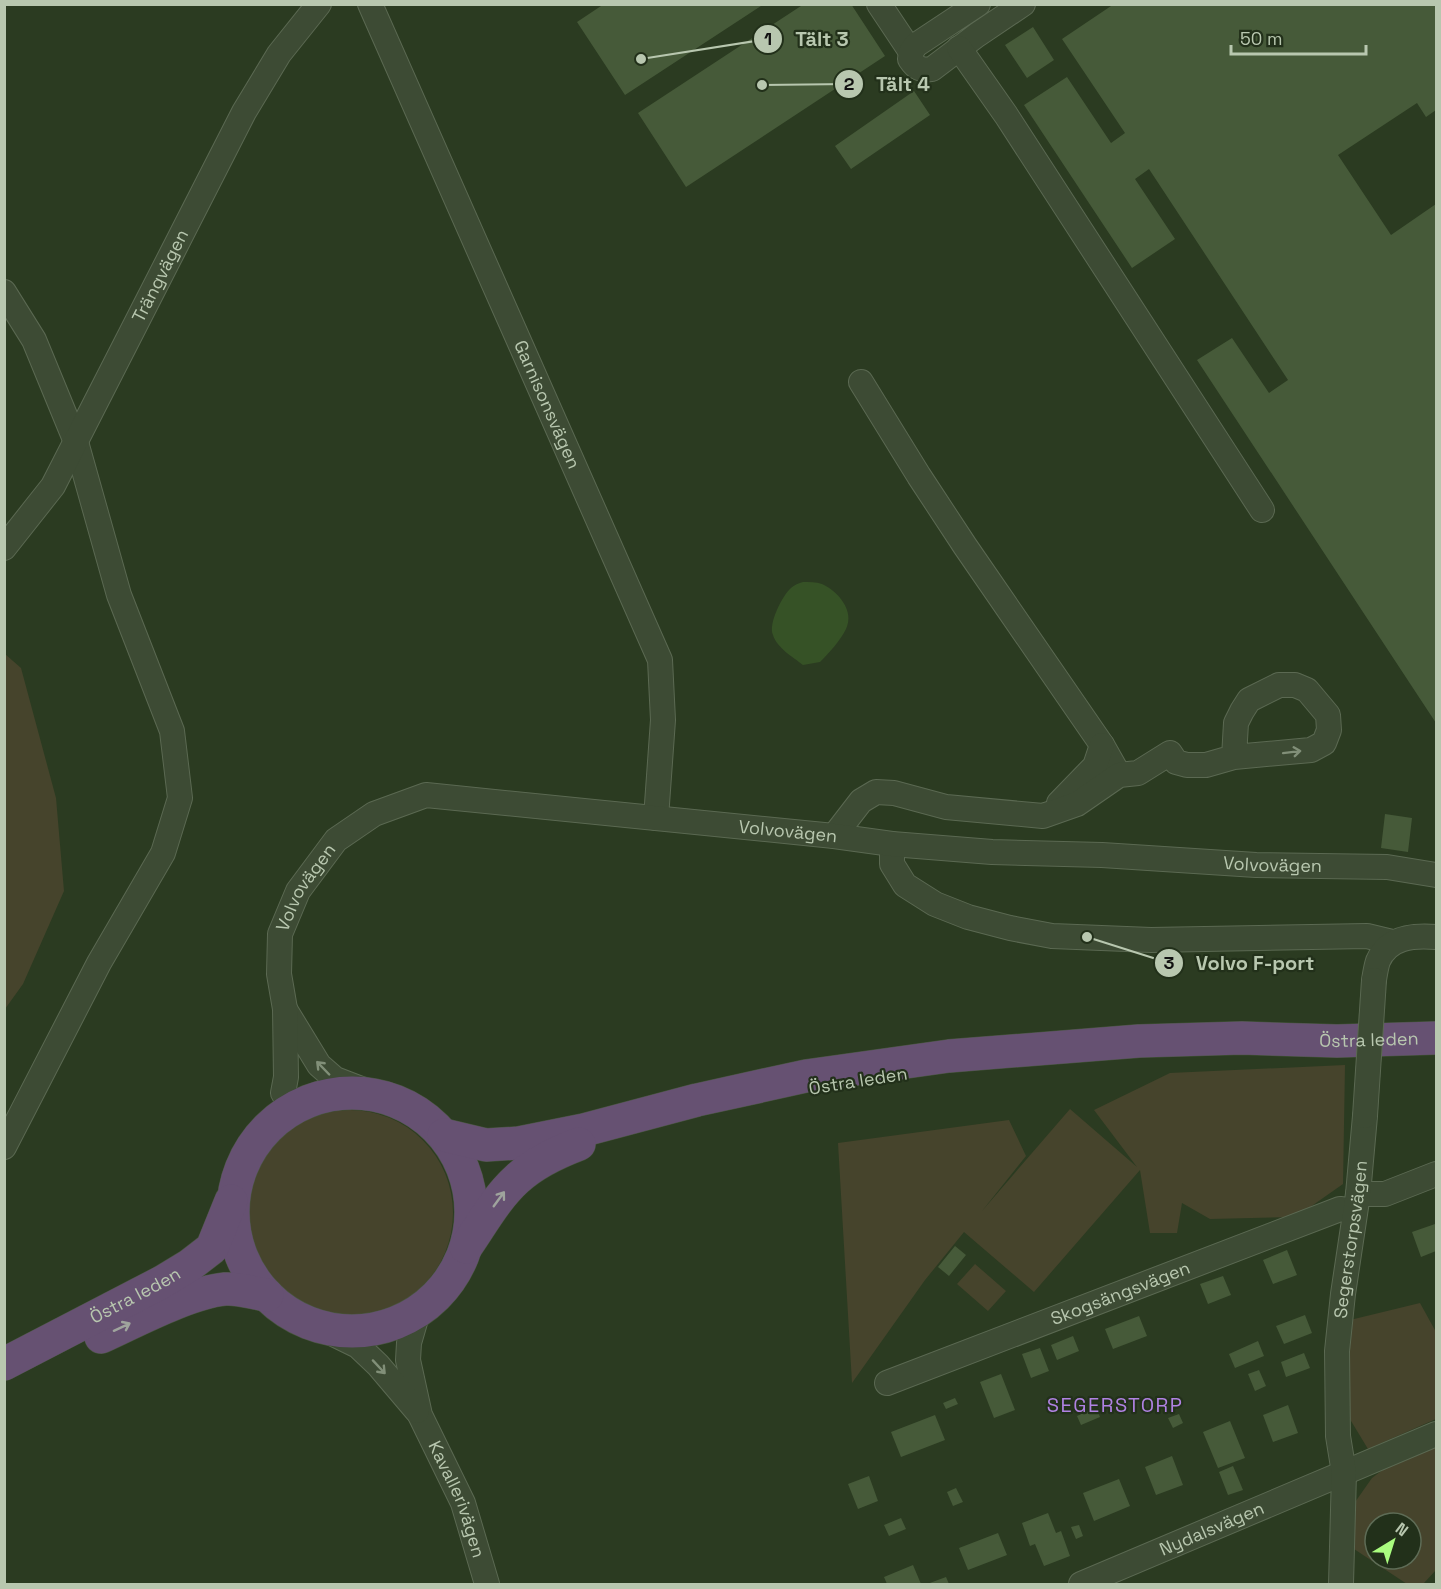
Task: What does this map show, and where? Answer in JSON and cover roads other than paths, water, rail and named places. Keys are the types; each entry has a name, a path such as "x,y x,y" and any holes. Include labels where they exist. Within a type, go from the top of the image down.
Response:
{"highway":[{"name":"Östra leden","path":"444,1135 486,1145 519,1143 584,1130 697,1100 806,1076 949,1056 1139,1041 1242,1038 1337,1041 1437,1038"},
{"name":"Östra leden","path":"466,1248 503,1193 518,1177 562,1151 650,1122 842,1083 961,1066 1058,1058 1244,1048 1300,1040"},
{"path":"338,1094 374,1095 400,1103 424,1117 444,1135 460,1160 469,1188 471,1218 466,1248 455,1272 439,1294 418,1312 393,1324 367,1330 339,1330 313,1324 288,1312 267,1295 250,1274 238,1248 233,1221 234,1194 241,1168 254,1144 272,1123 294,1107 320,1097 338,1094"},
{"name":"Östra leden","path":"4,1365 162,1282 212,1248 234,1194"},
{"name":"Östra leden","path":"4,1389 86,1344 181,1302 225,1289 267,1295"}],"street":[{"name":"Trängvägen","path":"4,548 53,486 244,112 279,54 319,4"},
{"name":"Garnisonsvägen","path":"370,4 660,660 663,720 656,818"},
{"path":"879,4 911,52"},
{"path":"978,4 924,39 911,52 910,59 915,66 924,71 932,69 1023,4"},
{"path":"959,48 1012,125 1262,510"},
{"path":"4,292 34,340 76,442 119,596 172,731 180,798 163,853 99,963 6,1141"},
{"path":"861,382 919,476 1102,745 1119,775"},
{"path":"1043,816 1066,797 1095,766 1102,745"},
{"path":"834,836 861,801 876,792 894,793 946,807 1043,816 1077,804 1119,775 1138,772 1170,753 1176,762 1187,765 1206,765 1234,757"},
{"name":"Volvovägen","path":"285,1009 279,974 280,934 298,891 336,840 374,814 426,795 834,836 892,844 992,852 1102,855 1256,865 1386,867 1437,875"},
{"path":"892,844 892,864 905,885 935,904 968,917 1052,936 1151,940 1367,936 1392,942 1409,938 1437,937"},
{"name":"Segerstorpsvägen","path":"1341,1584 1344,1473 1338,1436 1337,1351 1342,1294 1357,1202 1374,980 1378,961 1392,942"},
{"path":"285,1009 319,1065 335,1079 374,1095"},
{"path":"285,1009 286,1077 283,1093 294,1107"},
{"name":"Skogsängsvägen","path":"887,1383 1357,1202 1437,1174"},
{"path":"418,1312 409,1343 408,1360 420,1416"},
{"path":"313,1324 358,1346 378,1365 420,1416"},
{"name":"Kavallerivägen","path":"420,1416 463,1503 487,1584"},
{"name":"Nydalsvägen","path":"1081,1584 1437,1434"}],"place":[{"name":"Tält 3","path":"641,59"},
{"name":"Tält 4","path":"762,85"},
{"name":"Volvo F-port","path":"1087,937"}],"district":[{"name":"SEGERSTORP","path":"1115,1405"}]}
